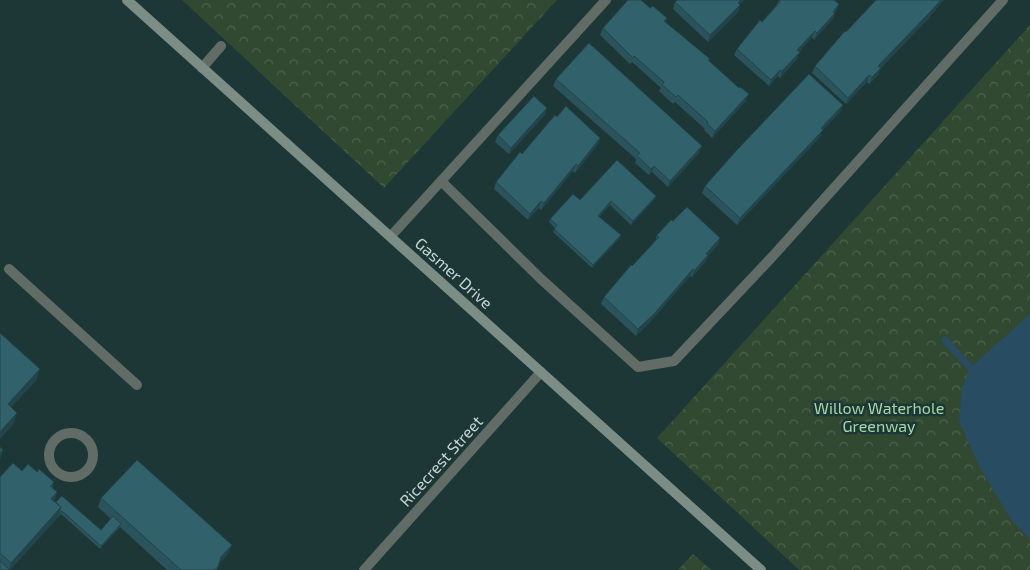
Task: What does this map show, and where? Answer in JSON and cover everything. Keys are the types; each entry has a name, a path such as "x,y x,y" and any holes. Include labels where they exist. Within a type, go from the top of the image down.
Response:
{"street":[{"name":"Gasmer Drive","path":"127,0 761,570"},
{"path":"391,236 606,0"},
{"path":"442,181 541,279 638,367 674,361 772,257 1003,0"},
{"path":"202,68 221,46"},
{"path":"9,269 137,385"},
{"name":"Ricecrest Street","path":"364,570 541,372"},
{"path":"73,432 88,439 94,451 94,458 87,471 74,477 59,474 50,462 49,450 53,441 66,433 73,432"}],"green space":[{"path":"182,0 557,0 384,188"},
{"name":"Willow Waterhole Greenway","path":"1030,25 1030,570 799,570 657,438"},
{"path":"693,554 711,570 678,570"}],"water":[{"path":"1030,314 1030,539 1011,520 979,466 959,421 962,387 970,368"}],"building":[{"path":"628,0 641,0 650,8 653,6 667,18 664,21 710,59 708,60 739,88 749,94 715,131 707,124 708,122 678,95 676,97 662,85 664,82 634,56 633,58 603,28"},
{"path":"677,0 741,0 738,3 740,5 710,35 675,2"},
{"path":"779,0 834,0 839,4 833,12 835,13 817,33 815,31 797,50 800,52 771,80 737,49 760,20 762,22 780,2"},
{"path":"876,0 941,0 878,66 881,68 872,77 869,75 848,98 815,66 845,31"},
{"path":"589,43 702,146 670,181 654,166 651,169 637,156 640,153 556,79"},
{"path":"809,74 843,105 821,128 823,130 740,218 705,186"},
{"path":"534,96 547,108 511,148 498,135"},
{"path":"566,106 600,138 578,166 576,164 544,203 541,201 530,214 496,182 520,152 522,154 555,115 557,117"},
{"path":"617,160 656,196 633,221 611,201 598,216 621,235 593,265 554,229 557,225 550,219 573,194 580,200"},
{"path":"687,207 720,238 694,271 693,269 654,314 638,329 604,297 631,265 659,237 657,235"},
{"path":"0,333 40,369 8,404 17,413 0,432"},
{"path":"137,460 232,545 221,557 218,567 214,570 181,570 101,498"},
{"path":"13,463 22,471 28,464 37,472 39,469 54,482 50,486 57,492 51,499 61,507 11,563 0,553 0,477"},
{"path":"62,496 101,530 113,516 121,524 101,546 62,511 59,513 61,507 56,502"},
{"path":"0,561 10,570 0,570"}],"waterway":[{"path":"945,340 977,375"}]}
